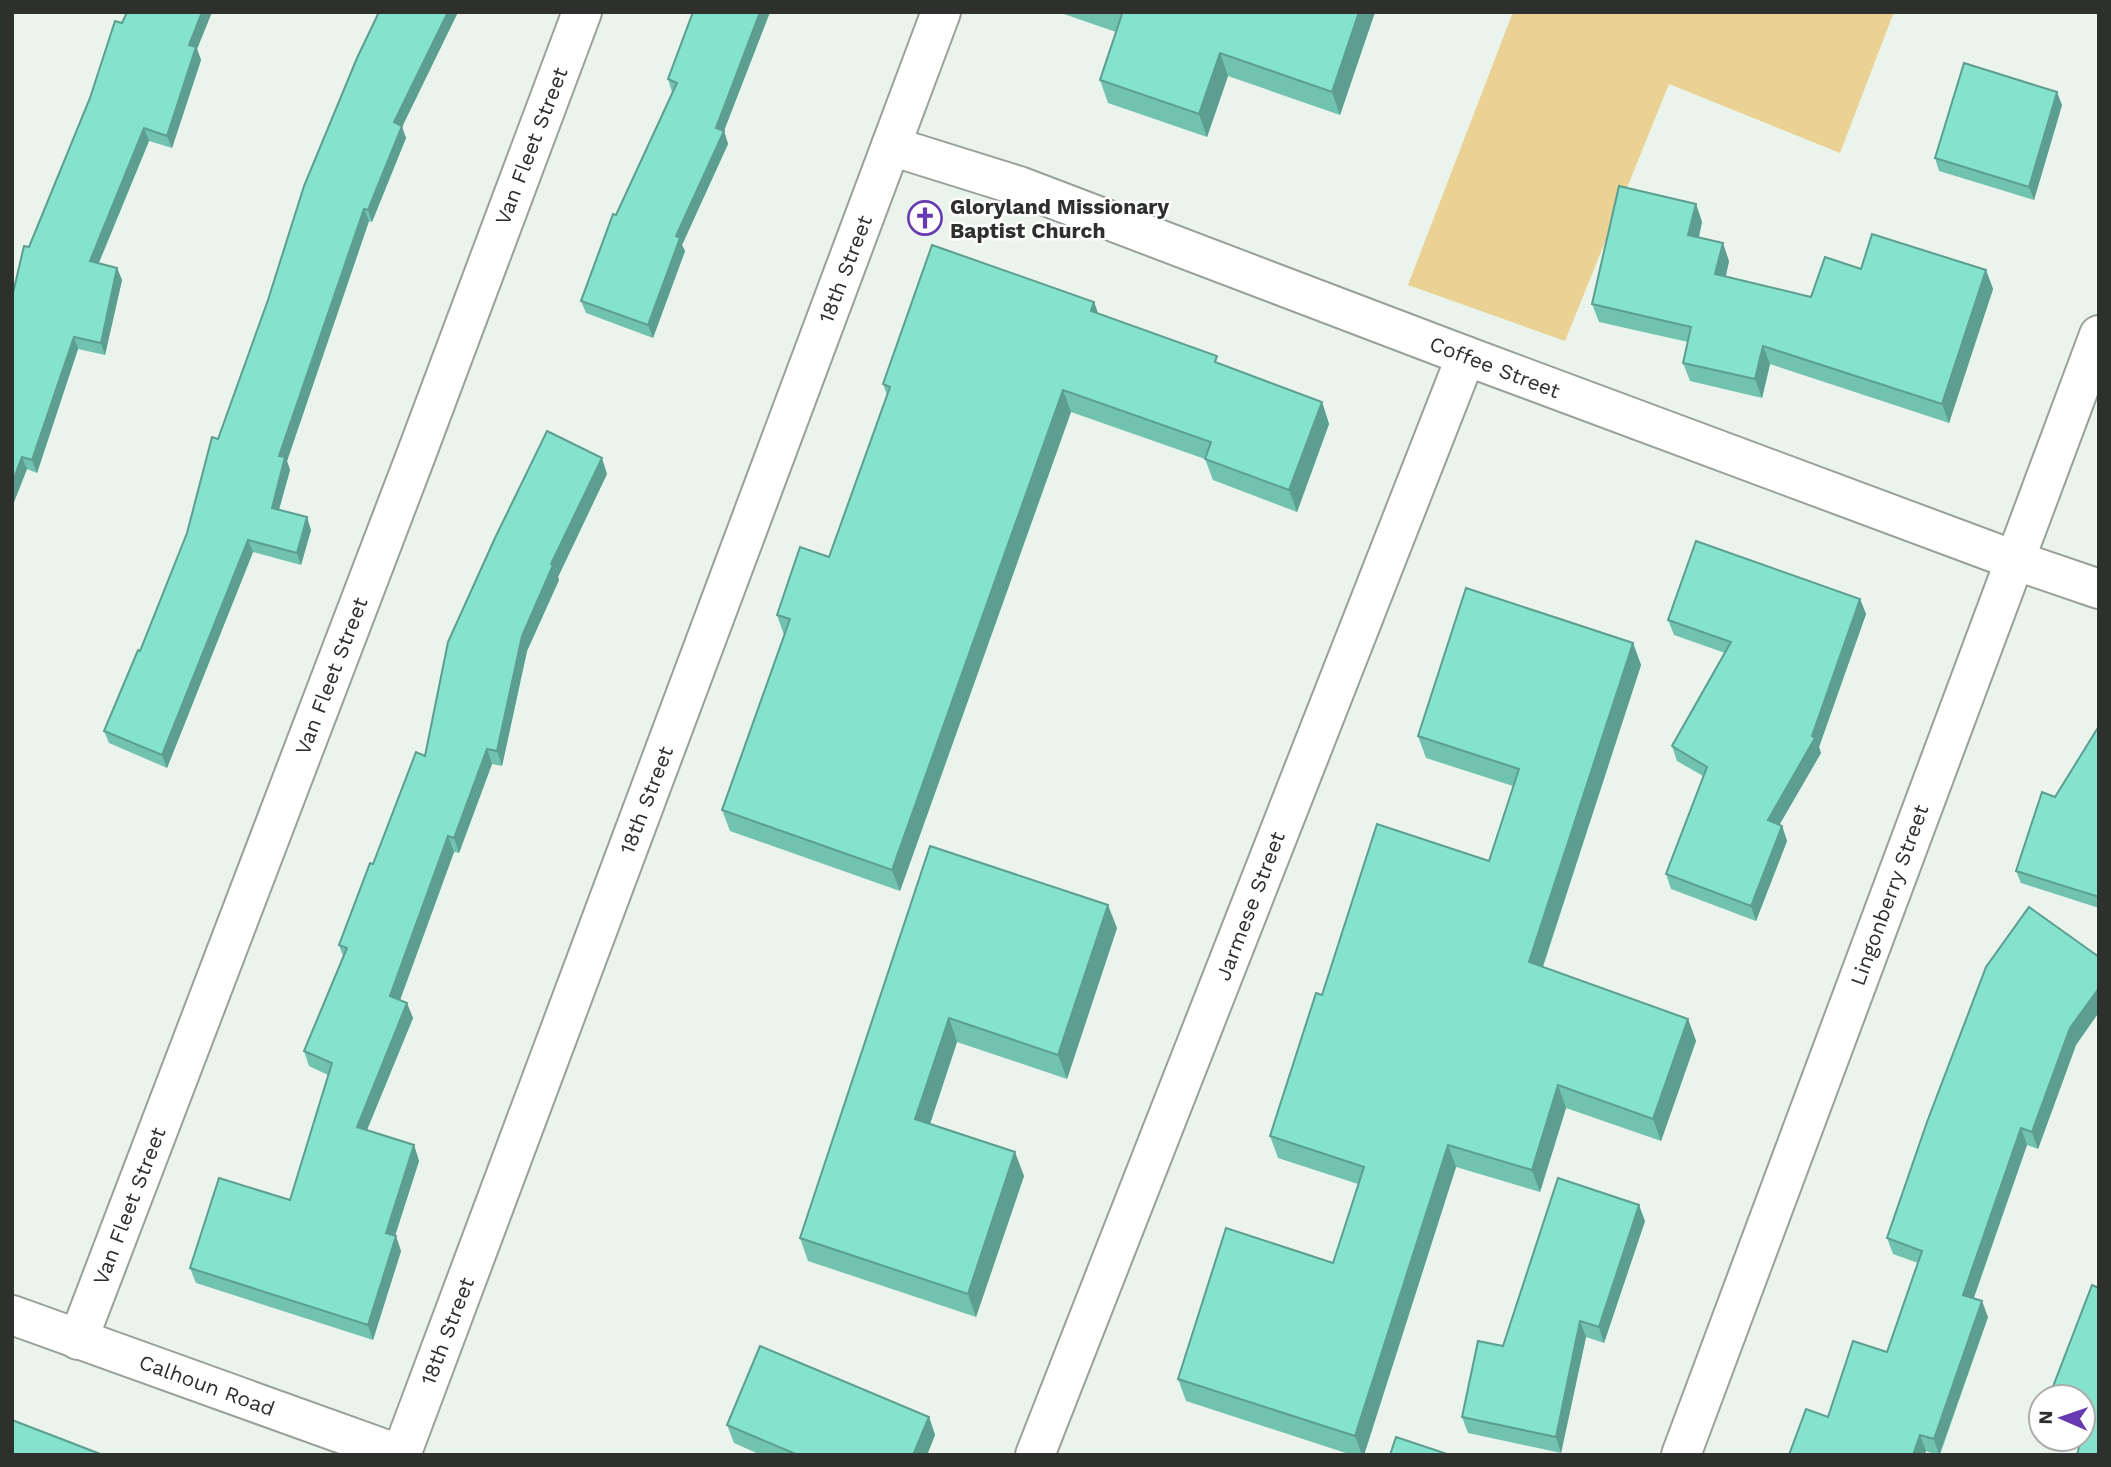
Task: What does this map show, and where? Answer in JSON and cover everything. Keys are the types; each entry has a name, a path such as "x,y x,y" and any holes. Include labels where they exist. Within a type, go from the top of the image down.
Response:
{"street":[{"name":"Van Fleet Street","path":"78,1339 582,12"},
{"name":"18th Street","path":"401,1455 941,12"},
{"name":"Coffee Street","path":"891,146 1019,186 1466,356 2014,560 2099,589"},
{"name":"Lingonberry Street","path":"1681,1455 2099,335"},
{"name":"Jarmese Street","path":"1035,1455 1466,356"},
{"name":"Calhoun Road","path":"12,1315 401,1455"}],"shaded area":[{"path":"1513,12 1894,12 1840,153 1669,84 1565,341 1408,285"}],"building":[{"path":"127,12 202,12 189,45 196,47 167,136 144,128 90,261 117,268 101,343 74,337 32,460 22,457 12,483 12,297 24,246 29,247 90,98 115,21 122,23"},
{"path":"379,12 448,12 394,122 402,126 368,210 364,209 279,456 285,457 272,508 307,517 297,553 248,540 162,755 104,731 138,650 140,651 187,533 212,437 218,439 268,300 304,186"},
{"path":"693,12 760,12 716,128 724,131 676,236 680,238 648,325 581,301 613,214 616,215 677,83 668,79"},
{"path":"1118,12 1359,12 1332,92 1220,53 1199,114 1100,80 1122,14"},
{"path":"1964,63 2057,92 2029,187 1935,158"},
{"path":"1619,186 1696,204 1688,235 1723,243 1715,274 1811,297 1825,257 1861,269 1872,234 1986,270 1942,404 1763,346 1755,379 1683,363 1691,327 1592,304"},
{"path":"932,245 1094,302 1091,311 1217,356 1215,362 1322,402 1289,490 1205,459 1211,442 1063,390 892,870 722,810 790,619 777,615 800,547 829,557 890,387 883,384"},
{"path":"547,431 602,458 551,564 553,565 522,636 497,751 487,749 454,838 448,836 390,996 407,1003 357,1127 414,1145 386,1233 396,1236 368,1325 190,1268 219,1178 290,1200 332,1063 304,1051 347,948 339,945 416,752 425,756 448,642"},
{"path":"1696,541 1860,599 1812,736 1815,738 1768,820 1782,826 1751,906 1666,874 1707,767 1672,746 1731,642 1668,620"},
{"path":"1466,588 1633,643 1529,962 1688,1019 1653,1119 1558,1085 1532,1170 1448,1145 1355,1436 1178,1379 1226,1228 1333,1263 1364,1167 1270,1136 1316,993 1322,995 1377,824 1489,861 1519,769 1418,736"},
{"path":"2099,726 2099,897 2016,871 2042,792 2055,797"},
{"path":"930,846 1108,905 1058,1055 949,1018 915,1119 1015,1152 968,1294 800,1238"},
{"path":"2029,907 2099,957 2099,988 2070,1028 2032,1132 2021,1128 1963,1295 1982,1301 1934,1439 1920,1435 1913,1455 1789,1455 1806,1409 1828,1417 1853,1341 1887,1352 1922,1251 1887,1238 1927,1122 1986,967"},
{"path":"1558,1178 1639,1205 1599,1327 1580,1321 1556,1437 1462,1417 1478,1341 1503,1346"},
{"path":"2092,1285 2099,1288 2099,1455 2077,1455 2097,1453 2097,1383 2054,1383"},
{"path":"760,1346 929,1417 913,1455 798,1455 727,1425"},
{"path":"12,1420 103,1455 12,1455"},
{"path":"1396,1437 1450,1455 1390,1455"}],"place":[{"name":"Gloryland Missionary Baptist Church","path":"925,218"}]}
